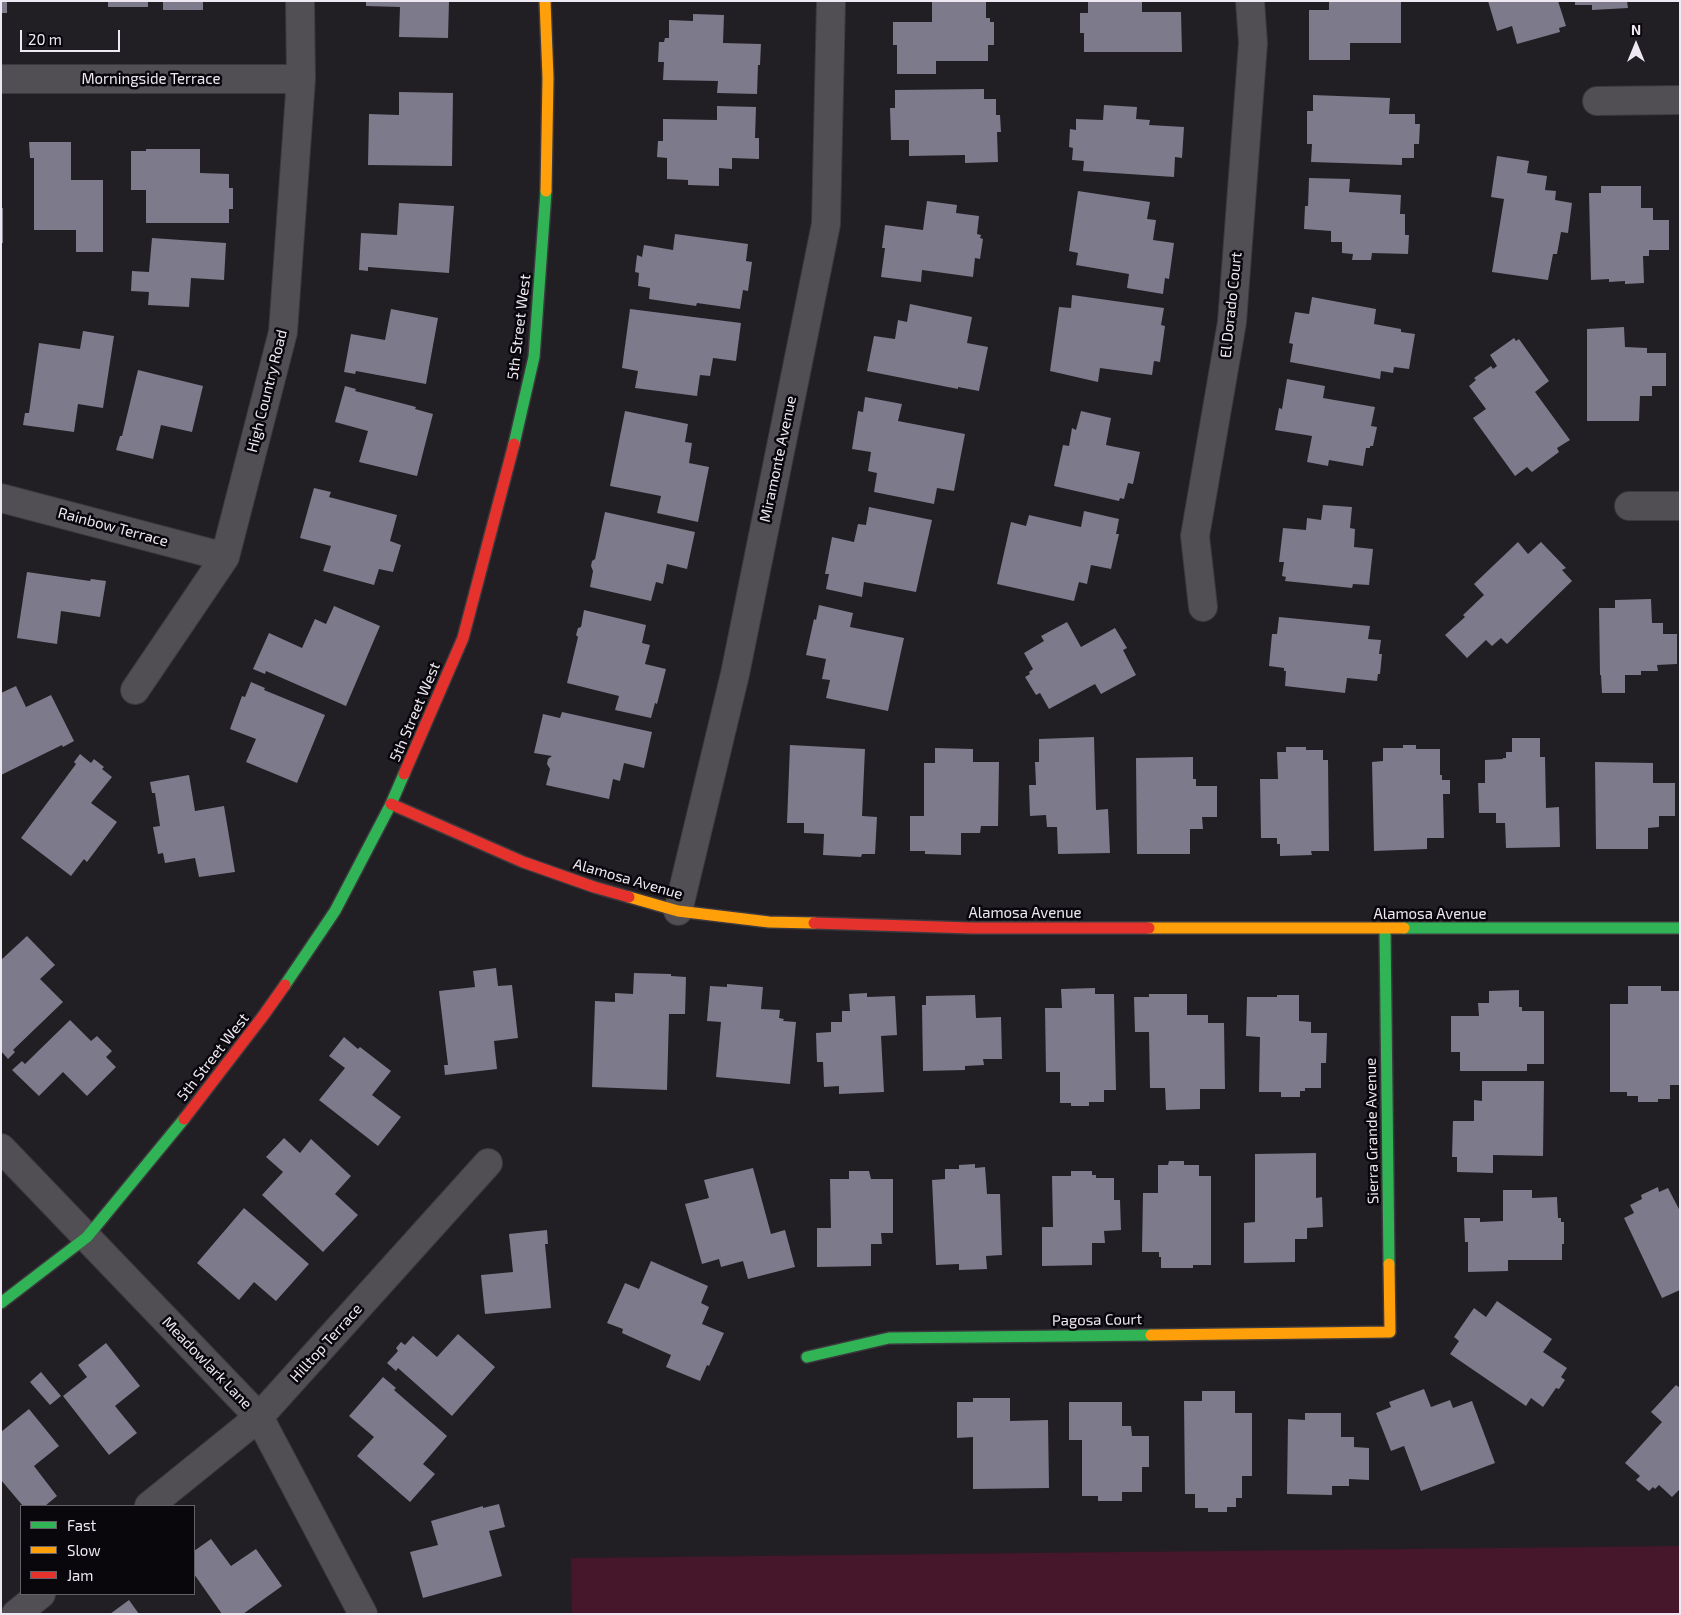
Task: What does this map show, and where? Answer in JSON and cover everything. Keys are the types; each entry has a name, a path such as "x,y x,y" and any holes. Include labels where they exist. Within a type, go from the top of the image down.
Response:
{"street":[{"name":"High Country Road","path":"135,690 225,557 283,332 301,79 300,1"},
{"name":"5th Street West","path":"1,1303 87,1237 173,1132 263,1016 335,911 392,804 463,638 512,454 534,357 546,208 548,78 545,1"},
{"name":"Miramonte Avenue","path":"678,911 735,674 826,224 831,1"},
{"name":"El Dorado Court","path":"1202,607 1195,536 1232,322 1253,43 1250,1"},
{"name":"Morningside Terrace","path":"1,79 301,79"},
{"path":"1597,101 1680,100"},
{"name":"Rainbow Terrace","path":"1,498 225,557"},
{"path":"1629,506 1680,506"},
{"name":"Alamosa Avenue","path":"392,804 524,862 594,887 678,911 769,922 961,928 1680,928"},
{"name":"Sierra Grande Avenue","path":"1385,929 1390,1332"},
{"name":"Meadowlark Lane","path":"1,1148 259,1417 363,1614"},
{"name":"Hilltop Terrace","path":"150,1505 259,1417 488,1163"},
{"name":"Pagosa Court","path":"807,1357 889,1338 1390,1332"},
{"path":"16,1614 40,1595"}],"shaded area":[{"path":"1680,1546 1680,1614 572,1614 571,1558"}],"building":[{"path":"1,1 7,1 7,13 1,13"},
{"path":"108,1 148,1 148,7 108,7"},
{"path":"163,1 203,1 203,10 163,10"},
{"path":"366,1 449,1 448,38 399,37 400,7 366,6"},
{"path":"932,1 986,1 986,18 990,18 990,22 994,22 994,45 988,45 988,61 936,61 936,74 897,74 897,45 893,45 893,22 932,22"},
{"path":"1088,1 1142,1 1142,12 1181,12 1182,52 1084,52 1084,33 1080,33 1080,13 1088,13"},
{"path":"1329,1 1401,1 1401,43 1350,43 1350,60 1309,60 1309,10 1329,10"},
{"path":"1488,1 1558,1 1566,26 1559,28 1560,32 1517,44 1512,26 1497,31"},
{"path":"1575,1 1627,1 1628,8 1592,10 1592,5 1575,5"},
{"path":"693,14 724,15 723,43 761,44 757,94 717,93 718,81 663,80 664,62 658,62 659,42 664,42 665,38 669,38 669,20 693,21"},
{"path":"984,89 984,99 996,99 996,115 1000,115 1001,132 997,132 998,162 965,163 965,155 909,156 909,140 891,140 890,108 895,108 895,90"},
{"path":"399,92 453,93 452,166 368,165 369,114 399,115"},
{"path":"1313,95 1390,98 1389,114 1415,114 1415,124 1420,124 1419,144 1414,144 1414,158 1402,158 1402,165 1311,162 1312,144 1307,144 1307,111 1313,111"},
{"path":"1104,105 1137,107 1136,119 1150,120 1149,125 1184,127 1182,158 1175,157 1174,177 1083,171 1084,161 1072,160 1073,148 1069,147 1070,129 1076,130 1076,119 1103,120"},
{"path":"717,106 756,107 755,138 759,138 759,159 732,158 732,169 719,168 719,186 688,185 688,180 667,179 667,158 657,157 658,141 663,141 663,119 717,120"},
{"path":"29,142 71,142 71,180 103,180 103,252 76,252 76,230 34,230 34,158 30,158"},
{"path":"146,149 200,149 200,173 229,174 229,188 233,188 233,209 229,209 229,223 146,223 146,190 131,190 131,151 146,151"},
{"path":"1497,156 1529,161 1527,173 1547,176 1545,190 1556,191 1555,200 1572,203 1568,233 1561,232 1557,254 1553,254 1548,280 1492,272 1504,199 1491,197"},
{"path":"1309,178 1350,179 1349,192 1401,195 1400,214 1405,214 1405,235 1409,235 1408,254 1372,253 1371,260 1352,260 1353,254 1342,253 1342,242 1331,242 1331,231 1304,229 1305,206 1308,206"},
{"path":"1601,186 1641,186 1641,208 1653,208 1653,220 1669,220 1669,250 1649,250 1649,256 1643,256 1644,283 1625,284 1625,281 1609,282 1609,279 1591,280 1589,193 1601,193"},
{"path":"1078,191 1150,202 1147,219 1156,220 1153,240 1174,243 1169,279 1165,278 1163,294 1127,288 1129,274 1076,265 1078,253 1069,251"},
{"path":"927,201 957,205 956,213 979,216 977,234 981,235 980,238 983,239 980,259 975,258 973,277 922,270 921,282 881,277 885,248 882,248 885,225 923,230"},
{"path":"399,203 454,206 449,273 368,267 368,271 359,270 361,233 397,235"},
{"path":"1,208 3,208 3,243 1,243"},
{"path":"675,234 748,244 746,261 752,262 748,291 743,290 740,309 697,303 696,306 649,299 650,288 638,286 639,273 635,272 637,255 642,257 644,245 673,250"},
{"path":"152,238 226,243 224,280 191,278 189,307 148,305 149,292 131,291 132,271 149,272"},
{"path":"1072,295 1164,308 1161,325 1165,326 1160,362 1154,361 1152,375 1100,368 1098,382 1050,371 1059,307 1071,308"},
{"path":"1312,297 1376,309 1374,324 1401,329 1401,332 1415,334 1409,369 1394,367 1393,373 1381,371 1380,379 1290,362 1293,344 1289,343 1295,312 1309,314"},
{"path":"910,304 972,317 967,343 988,347 979,391 958,387 958,389 867,371 874,336 895,339 898,320 907,322"},
{"path":"391,309 438,318 426,384 356,371 355,374 344,372 351,334 385,340"},
{"path":"630,309 741,323 736,361 713,358 710,376 700,375 697,396 635,388 638,371 622,368"},
{"path":"1624,327 1625,347 1647,348 1647,353 1666,353 1666,386 1652,386 1652,396 1640,396 1639,421 1587,421 1587,329"},
{"path":"83,331 114,336 103,408 78,404 74,432 23,425 25,413 29,413 39,343 80,349"},
{"path":"1514,338 1516,341 1519,339 1549,381 1535,392 1570,440 1557,448 1559,452 1532,472 1527,467 1515,476 1473,418 1486,409 1469,386 1476,380 1474,378 1491,366 1493,369 1497,366 1490,355"},
{"path":"138,370 203,386 192,432 161,425 153,459 116,450 120,436 122,436"},
{"path":"1287,379 1325,386 1323,398 1375,407 1371,426 1377,427 1373,446 1366,448 1363,466 1329,460 1328,466 1307,462 1312,436 1275,430 1279,408 1282,409"},
{"path":"345,386 356,389 355,391 416,407 415,409 433,414 417,476 359,462 368,431 335,422"},
{"path":"865,397 902,404 898,421 965,434 954,491 937,488 934,504 874,492 877,473 868,471 871,452 852,449 858,411 863,412"},
{"path":"625,411 688,424 685,442 692,443 689,463 709,467 698,522 657,513 661,496 610,486"},
{"path":"1081,411 1111,418 1106,445 1140,452 1133,484 1128,483 1124,499 1120,498 1119,501 1054,486 1063,445 1069,446 1072,428 1076,430"},
{"path":"314,488 331,492 329,497 397,515 390,541 401,545 393,572 379,569 374,585 323,571 331,546 300,538"},
{"path":"1323,505 1352,507 1350,528 1355,529 1354,547 1373,549 1369,585 1353,584 1352,588 1285,581 1286,577 1282,576 1284,562 1279,562 1283,528 1306,530 1307,518 1321,520"},
{"path":"869,507 932,520 916,592 864,582 862,597 826,589 829,574 825,574 832,537 854,542 858,524 866,525"},
{"path":"1084,511 1119,519 1116,534 1119,534 1111,569 1091,565 1087,584 1079,582 1074,601 997,584 1011,522 1026,526 1029,515 1081,527"},
{"path":"605,512 695,532 687,569 667,564 663,584 656,582 651,601 590,587 593,571 592,561 595,559"},
{"path":"1518,542 1528,554 1541,542 1566,568 1562,570 1572,581 1507,644 1501,638 1492,646 1486,640 1467,658 1445,635 1465,617 1463,615 1484,595 1474,584"},
{"path":"27,572 90,581 91,579 106,581 100,617 61,611 57,644 17,638"},
{"path":"1651,599 1652,623 1663,623 1663,634 1677,634 1677,664 1657,665 1658,671 1641,671 1641,675 1625,675 1625,693 1602,693 1599,608 1615,608 1615,600"},
{"path":"819,605 853,613 850,627 904,638 888,711 826,698 830,680 822,679 826,659 806,655"},
{"path":"334,606 380,626 346,706 266,671 265,674 253,669 269,633 302,648 315,619 326,624"},
{"path":"584,610 646,625 642,643 650,645 645,664 666,669 657,704 655,703 651,718 615,710 619,696 567,683 578,637 576,635 578,628 581,627"},
{"path":"1279,617 1370,626 1368,639 1381,640 1379,654 1382,654 1380,674 1378,674 1377,681 1347,678 1345,693 1285,686 1286,671 1284,671 1284,668 1269,666 1272,634 1277,634"},
{"path":"1067,622 1081,647 1115,628 1127,648 1123,650 1136,675 1101,694 1095,684 1049,709 1040,693 1036,695 1025,677 1033,669 1024,653 1044,641 1041,636"},
{"path":"251,682 265,688 264,690 325,715 297,783 246,762 256,739 230,729 242,696 245,697"},
{"path":"16,686 26,707 51,695 74,741 1,775 1,693"},
{"path":"562,712 652,732 644,768 624,763 620,781 613,779 609,799 546,785 550,769 547,764 548,759 552,756 534,753 543,714 560,718"},
{"path":"1094,737 1096,810 1108,809 1110,853 1058,854 1057,827 1047,827 1046,815 1030,816 1029,785 1036,785 1035,762 1039,762 1039,739"},
{"path":"1512,738 1540,738 1540,757 1545,757 1546,808 1559,807 1560,847 1506,848 1505,823 1496,823 1496,813 1479,813 1478,783 1485,783 1485,760 1506,758 1506,752 1512,752"},
{"path":"790,745 865,749 862,816 877,817 875,854 862,854 861,857 823,855 824,834 804,833 804,823 787,823"},
{"path":"1403,745 1416,745 1416,749 1440,749 1440,775 1442,775 1442,780 1450,780 1450,794 1443,794 1444,838 1427,838 1427,849 1374,851 1372,762 1383,761 1383,748 1403,748"},
{"path":"1286,747 1306,747 1306,750 1323,750 1323,760 1328,760 1329,851 1311,851 1312,855 1280,856 1280,844 1277,844 1277,838 1261,838 1260,779 1278,779 1277,752 1286,752"},
{"path":"935,748 973,749 973,762 999,762 998,826 981,826 980,833 961,833 961,855 925,854 925,851 910,851 910,816 924,816 924,763 935,763"},
{"path":"80,754 91,763 94,759 112,777 91,803 117,822 87,862 84,859 71,876 21,838 76,764 74,762"},
{"path":"1193,757 1193,779 1196,779 1196,786 1217,786 1217,817 1202,817 1203,829 1190,829 1190,854 1137,854 1136,758"},
{"path":"1595,762 1653,763 1653,783 1675,783 1675,816 1659,816 1659,827 1648,828 1648,849 1596,849"},
{"path":"189,775 195,811 224,806 235,872 199,877 195,858 165,863 163,853 158,854 153,827 160,826 155,793 152,793 150,782"},
{"path":"27,936 55,965 40,979 63,1002 13,1050 15,1052 8,1059 1,1051 1,960"},
{"path":"496,968 498,986 512,985 518,1038 494,1041 497,1069 445,1075 444,1065 448,1065 439,991 475,987 473,971"},
{"path":"634,973 671,974 671,976 686,977 685,1014 669,1014 667,1090 592,1087 595,1001 615,1002 615,993 633,994"},
{"path":"727,984 763,987 761,1009 780,1010 779,1018 784,1019 783,1021 796,1022 790,1084 716,1077 721,1022 707,1021 710,986 727,987"},
{"path":"1628,986 1661,986 1661,991 1680,991 1680,1085 1670,1085 1670,1099 1658,1099 1658,1102 1638,1102 1638,1096 1627,1096 1627,1092 1610,1092 1610,1004 1628,1004"},
{"path":"1095,988 1095,994 1114,994 1116,1090 1104,1090 1104,1102 1089,1102 1089,1106 1071,1106 1071,1103 1060,1103 1060,1072 1046,1072 1045,1008 1062,1008 1061,989"},
{"path":"1519,990 1519,1007 1522,1007 1522,1011 1544,1011 1544,1064 1527,1064 1527,1071 1460,1071 1460,1052 1451,1052 1451,1016 1479,1016 1478,1003 1489,1003 1489,991"},
{"path":"867,993 867,997 895,996 897,1035 881,1036 884,1092 839,1094 839,1086 824,1087 823,1062 817,1062 816,1033 831,1032 831,1022 842,1022 842,1011 850,1011 849,994"},
{"path":"1149,994 1187,994 1187,1015 1208,1015 1208,1023 1224,1023 1225,1089 1200,1089 1200,1109 1166,1110 1165,1088 1150,1088 1149,1032 1135,1032 1134,997 1149,997"},
{"path":"975,995 976,1018 1001,1017 1002,1059 983,1059 984,1065 965,1066 965,1070 923,1071 922,1005 926,1005 926,996"},
{"path":"1277,995 1299,995 1299,1021 1311,1022 1311,1033 1327,1033 1326,1063 1321,1063 1321,1088 1305,1088 1305,1091 1300,1091 1300,1097 1281,1097 1281,1092 1259,1092 1260,1037 1246,1036 1247,997 1277,997"},
{"path":"70,1020 91,1041 97,1036 112,1051 106,1057 116,1067 87,1096 63,1072 39,1096 12,1070 22,1061 25,1064"},
{"path":"344,1037 358,1049 360,1047 391,1071 372,1095 401,1117 378,1146 319,1100 345,1068 329,1056"},
{"path":"1482,1081 1544,1081 1543,1156 1493,1155 1493,1173 1457,1172 1457,1157 1452,1157 1453,1121 1474,1121 1474,1100 1482,1101"},
{"path":"284,1138 300,1153 311,1139 351,1176 335,1194 358,1215 323,1252 262,1195 283,1172 266,1157"},
{"path":"1316,1153 1316,1198 1322,1197 1323,1227 1307,1228 1307,1239 1295,1239 1295,1262 1244,1263 1244,1223 1255,1222 1255,1154"},
{"path":"1169,1161 1184,1161 1184,1165 1199,1165 1199,1176 1211,1176 1211,1265 1193,1265 1193,1268 1161,1268 1159,1252 1142,1252 1143,1193 1158,1193 1158,1165 1168,1165"},
{"path":"975,1164 975,1168 985,1167 987,1194 1000,1194 1002,1255 986,1256 987,1269 959,1270 959,1264 936,1265 932,1180 945,1179 945,1169 959,1169 959,1165"},
{"path":"753,1168 771,1234 785,1230 795,1267 748,1279 743,1261 721,1267 719,1259 702,1264 685,1204 709,1198 704,1180"},
{"path":"849,1171 869,1171 871,1179 893,1179 893,1233 881,1233 882,1244 871,1244 871,1266 817,1267 817,1228 831,1228 830,1179 849,1179"},
{"path":"1071,1171 1092,1171 1092,1175 1096,1175 1096,1178 1114,1178 1114,1200 1120,1200 1121,1230 1104,1231 1105,1243 1092,1243 1092,1265 1042,1266 1042,1227 1053,1227 1052,1176 1071,1176"},
{"path":"1658,1187 1659,1192 1668,1188 1680,1211 1680,1290 1662,1298 1624,1218 1634,1213 1630,1205 1642,1199 1641,1195"},
{"path":"1503,1190 1532,1190 1532,1198 1557,1197 1558,1218 1561,1218 1561,1222 1564,1222 1562,1260 1508,1260 1508,1271 1468,1272 1468,1242 1465,1242 1464,1218 1480,1218 1480,1222 1503,1221"},
{"path":"244,1208 309,1264 276,1301 254,1282 239,1300 197,1263"},
{"path":"547,1230 548,1244 545,1244 551,1308 485,1314 481,1275 513,1272 509,1234"},
{"path":"651,1261 708,1286 701,1303 709,1307 702,1324 724,1333 700,1381 666,1367 671,1355 622,1333 623,1329 607,1323 625,1283 639,1289"},
{"path":"1497,1301 1552,1339 1543,1352 1567,1368 1561,1377 1565,1380 1559,1389 1556,1388 1543,1407 1531,1398 1526,1406 1450,1354 1459,1341 1454,1337 1474,1308 1486,1317"},
{"path":"458,1334 495,1367 452,1416 398,1368 396,1371 387,1363 398,1351 396,1348 401,1342 405,1345 413,1336 437,1357"},
{"path":"106,1343 140,1386 115,1406 137,1433 109,1455 63,1396 87,1377 78,1365"},
{"path":"41,1372 61,1396 50,1405 30,1382"},
{"path":"383,1377 396,1388 394,1390 447,1436 423,1464 435,1474 410,1502 357,1456 374,1437 349,1416"},
{"path":"1676,1385 1680,1388 1680,1489 1672,1497 1659,1485 1649,1491 1636,1480 1640,1476 1625,1463 1662,1422 1651,1412"},
{"path":"1424,1389 1431,1407 1450,1400 1453,1408 1472,1401 1495,1463 1421,1491 1404,1446 1391,1451 1376,1413 1391,1407 1389,1402"},
{"path":"1202,1391 1235,1391 1235,1413 1252,1413 1252,1476 1242,1476 1242,1498 1236,1498 1236,1507 1227,1507 1227,1512 1208,1512 1208,1508 1195,1508 1195,1494 1185,1494 1184,1401 1202,1401"},
{"path":"973,1398 1010,1398 1010,1421 1048,1420 1049,1488 973,1489 973,1437 957,1438 957,1402 973,1402"},
{"path":"1069,1402 1122,1402 1122,1426 1131,1426 1132,1436 1149,1436 1149,1467 1142,1467 1142,1492 1122,1492 1122,1501 1098,1501 1098,1496 1082,1496 1082,1440 1069,1440"},
{"path":"29,1409 59,1446 34,1466 57,1496 46,1505 22,1505 1,1480 1,1432"},
{"path":"1305,1413 1341,1413 1341,1437 1354,1437 1354,1447 1369,1448 1369,1480 1349,1479 1349,1486 1332,1486 1332,1495 1287,1494 1288,1419 1305,1420"},
{"path":"499,1504 505,1527 489,1531 502,1576 423,1598 410,1552 438,1545 431,1521 483,1506 483,1508"},
{"path":"211,1539 231,1566 256,1549 282,1586 243,1614 222,1614 195,1575 195,1550"},
{"path":"129,1600 139,1614 110,1614"}],"traffic: fast":[{"path":"514,444 534,357 546,191"},
{"path":"285,985 335,911 391,804 404,774"},
{"path":"1404,928 1680,928"},
{"path":"1385,929 1389,1264"},
{"path":"1,1303 87,1237 184,1119"},
{"path":"807,1357 889,1338 1151,1335"}],"traffic: slow":[{"path":"545,1 548,78 546,191"},
{"path":"629,897 678,911 769,922 814,923"},
{"path":"1149,928 1404,928"},
{"path":"1151,1335 1390,1332 1389,1264"}],"traffic: jam":[{"path":"404,774 463,638 514,444"},
{"path":"391,804 523,862 629,897"},
{"path":"814,923 971,928 1149,928"},
{"path":"184,1119 285,985"}]}
